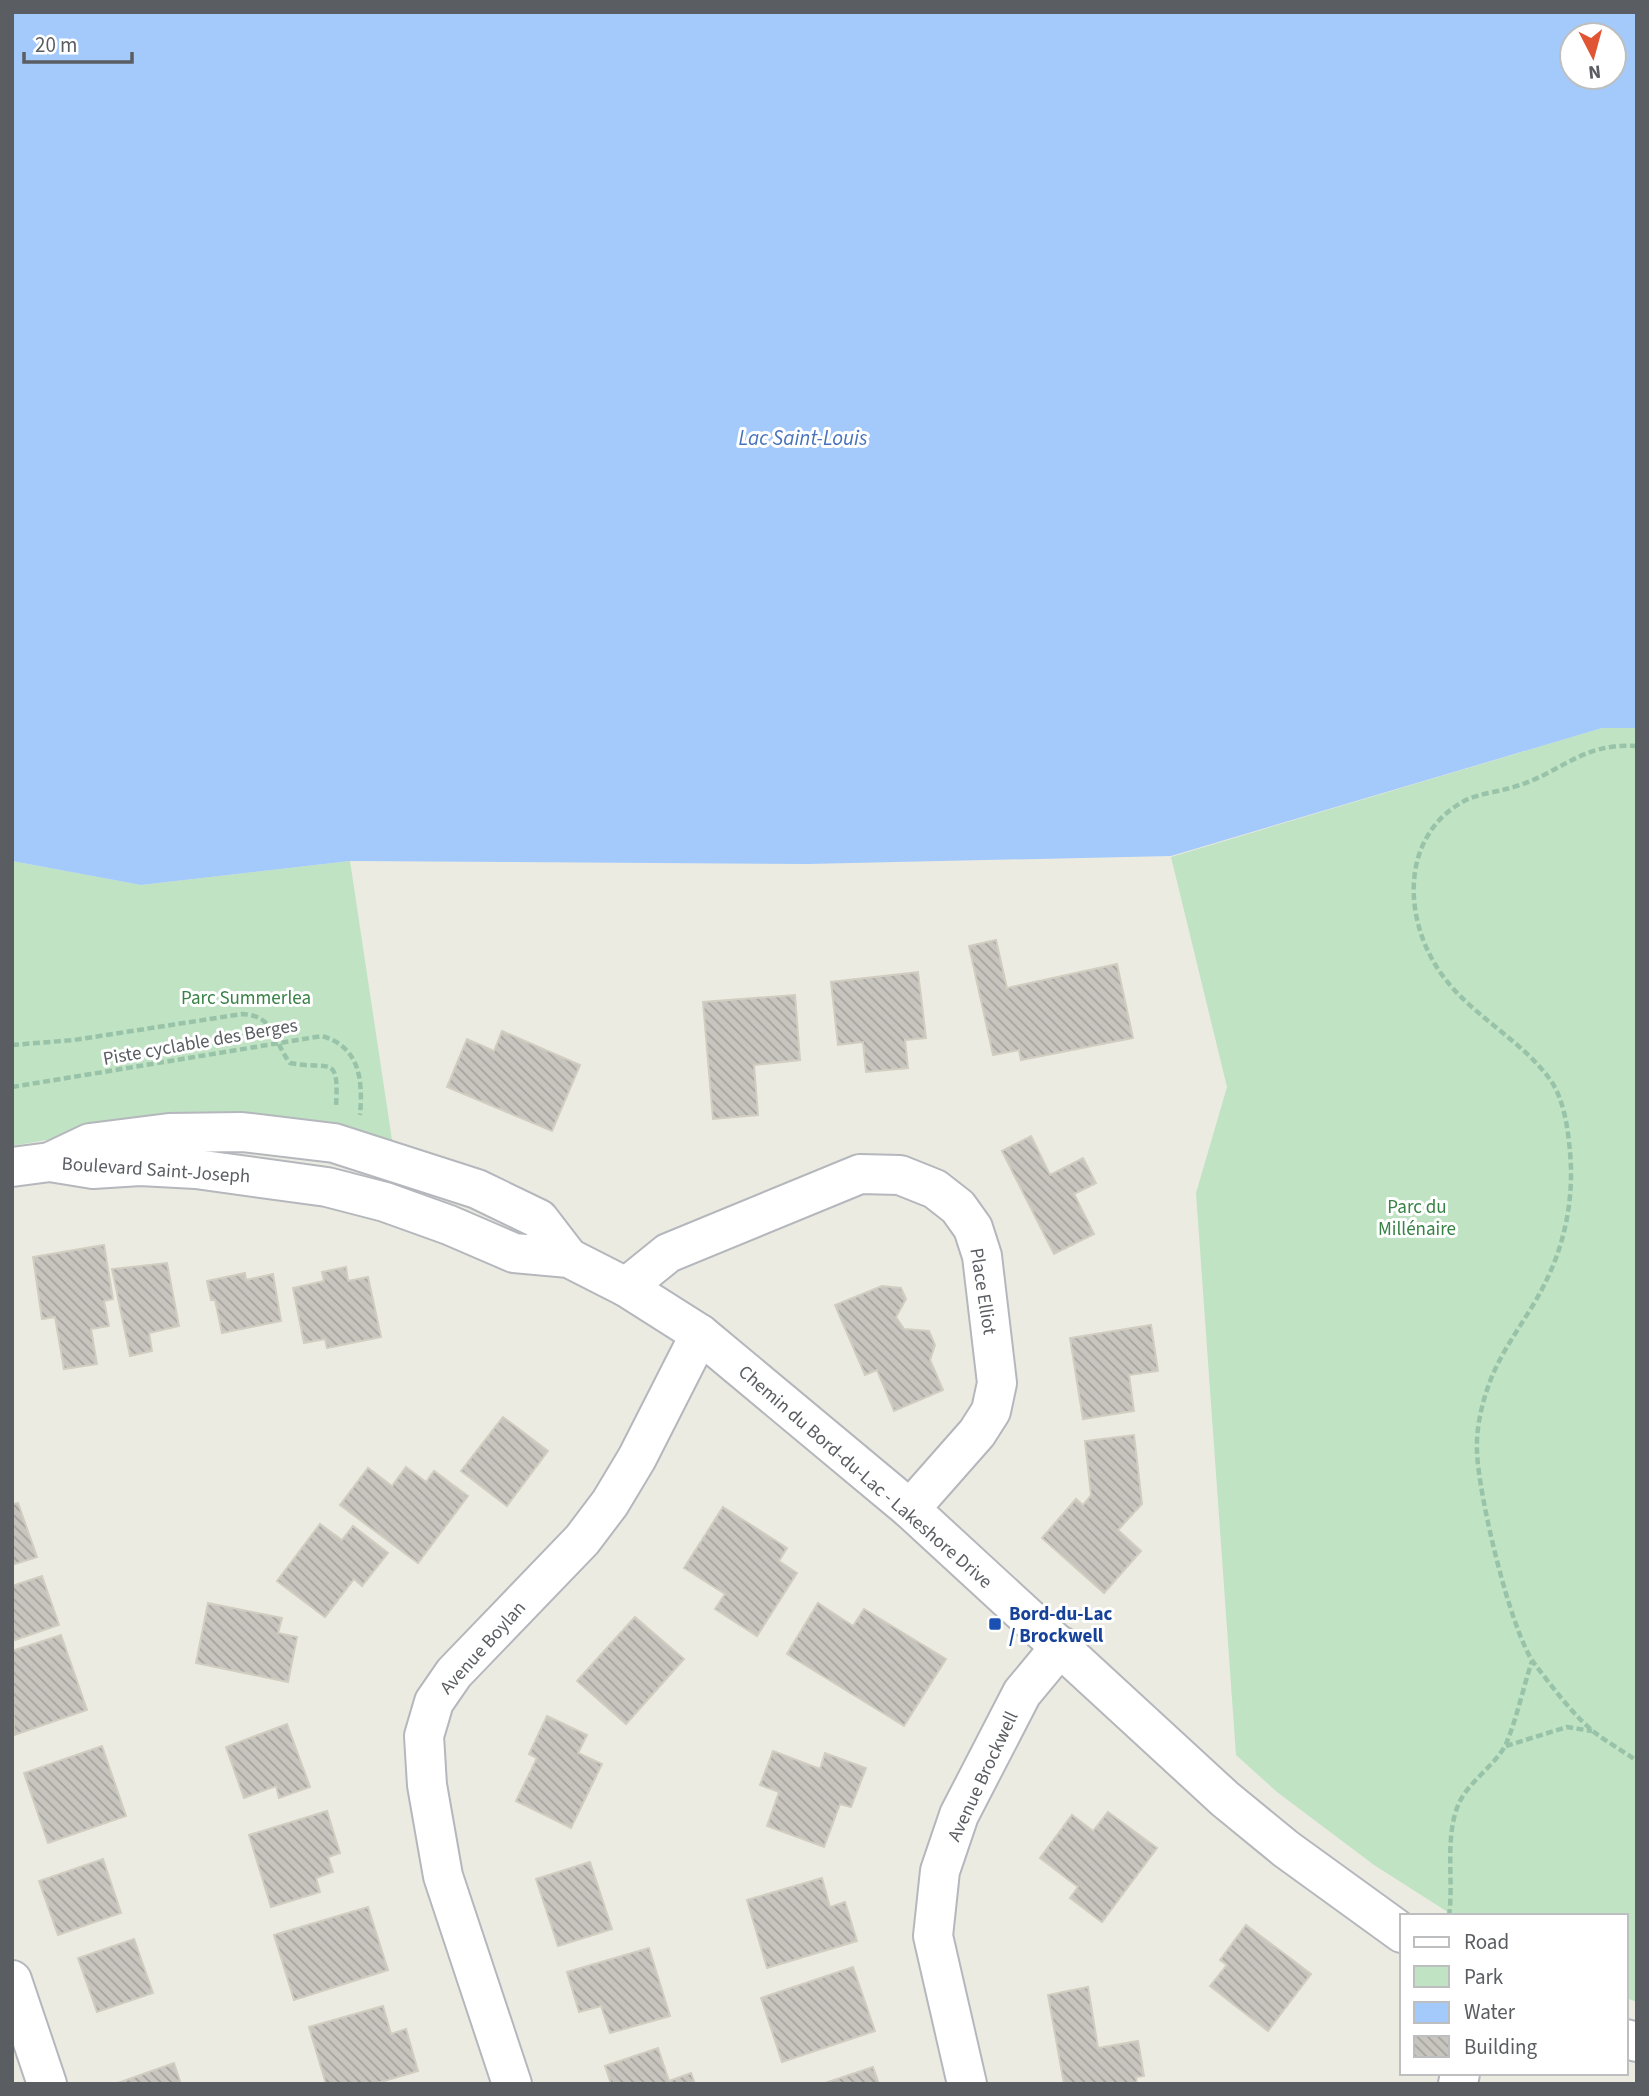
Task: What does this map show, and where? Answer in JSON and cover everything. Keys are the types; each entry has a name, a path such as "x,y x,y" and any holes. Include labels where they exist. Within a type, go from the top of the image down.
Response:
{"street":[{"name":"Boulevard Saint-Joseph","path":"50,1162 90,1143 169,1133 242,1132 288,1136 334,1143 380,1157"},
{"name":"Chemin du Bord-du-Lac - Lakeshore Drive","path":"380,1157 477,1189 539,1219 569,1258"},
{"name":"Boulevard Saint-Joseph","path":"12,1167 50,1162 93,1169 140,1166 233,1173 327,1187 385,1202"},
{"name":"Place Elliot","path":"626,1287 668,1253 860,1174 900,1174 935,1189 958,1207 973,1228 982,1256 997,1383 991,1411 977,1433 910,1509"},
{"name":"Chemin du Bord-du-Lac - Lakeshore Drive","path":"385,1202 514,1253 569,1258 626,1287 700,1334 910,1509 1225,1799 1295,1856 1400,1932"},
{"name":"Avenue Boylan","path":"512,2084 443,1876 427,1785 424,1736 434,1702 454,1673 582,1540 610,1503 637,1458 700,1334"},
{"name":"Avenue Brockwell","path":"967,2084 933,1936 940,1871 959,1815 1022,1693 1061,1646"},
{"path":"12,1980 47,2084"}],"path":[{"path":"1637,746 1595,748 1522,785 1468,799 1443,816 1427,834 1414,866 1413,900 1420,936 1450,986 1530,1056 1551,1080 1561,1102 1568,1134 1570,1201 1565,1232 1547,1279 1488,1385 1479,1418 1479,1484 1510,1604 1532,1660 1592,1731 1637,1761"},
{"path":"12,1045 74,1041 242,1014 257,1015 267,1020 290,1063 321,1063 331,1067 337,1075 336,1114"},
{"name":"Piste cyclable des Berges","path":"12,1087 322,1036 336,1040 346,1049 360,1072 360,1120"},
{"path":"1449,1914 1452,1890 1451,1831 1459,1803 1478,1776 1505,1746 1532,1660"},
{"path":"1505,1746 1567,1727 1592,1731"}],"green space":[{"name":"Parc du Millénaire","path":"1602,728 1637,728 1637,2002 1628,1999 1628,1914 1451,1914 1374,1865 1277,1792 1236,1755 1196,1193 1227,1087 1171,857"},
{"name":"Parc Summerlea","path":"12,861 141,885 350,861 392,1140 335,1126 138,1124 12,1146"}],"water":[{"name":"Lac Saint-Louis","path":"12,12 1637,12 1637,728 1602,728 1171,856 807,864 350,861 141,885 12,861"}],"building":[{"path":"996,940 1007,988 1117,964 1133,1038 1021,1060 1019,1050 993,1055 969,946"},
{"path":"918,972 926,1038 905,1040 908,1068 866,1072 863,1042 838,1045 831,982"},
{"path":"795,995 800,1060 754,1065 758,1115 713,1119 703,1002"},
{"path":"502,1031 580,1065 552,1131 447,1087 467,1039 494,1051"},
{"path":"1031,1136 1050,1175 1083,1158 1096,1183 1074,1194 1094,1234 1054,1254 1002,1151"},
{"path":"104,1245 113,1299 104,1301 109,1326 91,1329 97,1364 64,1369 55,1317 42,1319 33,1257"},
{"path":"167,1263 179,1326 149,1333 152,1351 130,1356 112,1269"},
{"path":"346,1267 348,1281 368,1277 381,1337 327,1348 325,1339 304,1343 293,1288 324,1281 322,1272"},
{"path":"245,1273 246,1280 273,1274 281,1321 222,1333 215,1300 211,1300 207,1281"},
{"path":"882,1286 901,1288 906,1299 896,1317 904,1329 929,1331 935,1345 930,1360 943,1390 894,1411 877,1370 865,1375 835,1305"},
{"path":"1151,1325 1158,1371 1129,1375 1134,1411 1083,1419 1070,1338"},
{"path":"503,1417 548,1451 507,1506 461,1471"},
{"path":"1134,1435 1142,1504 1118,1530 1141,1551 1104,1593 1042,1538 1076,1499 1083,1505 1091,1495 1085,1441"},
{"path":"406,1467 426,1482 434,1471 468,1496 418,1563 340,1505 368,1468 392,1486"},
{"path":"18,1503 37,1557 12,1565 12,1504"},
{"path":"723,1507 787,1548 779,1561 797,1573 757,1636 715,1609 725,1594 684,1568"},
{"path":"320,1524 342,1540 353,1526 388,1553 362,1586 354,1579 325,1617 277,1581"},
{"path":"42,1576 59,1625 12,1641 12,1586"},
{"path":"208,1603 282,1618 278,1633 297,1637 288,1682 196,1663"},
{"path":"818,1603 853,1626 864,1609 946,1659 904,1726 787,1654"},
{"path":"635,1617 684,1659 626,1724 577,1681"},
{"path":"61,1635 87,1710 14,1735 12,1651"},
{"path":"547,1716 587,1735 578,1753 602,1764 571,1828 516,1801 537,1758 529,1754"},
{"path":"287,1724 310,1787 279,1798 276,1786 244,1798 226,1747"},
{"path":"102,1746 126,1816 48,1843 24,1773"},
{"path":"773,1751 820,1769 825,1753 866,1768 851,1807 840,1804 824,1847 767,1826 779,1792 760,1785"},
{"path":"327,1811 340,1853 328,1857 333,1872 316,1878 320,1892 271,1907 249,1835"},
{"path":"1108,1812 1157,1848 1102,1922 1070,1898 1078,1887 1040,1858 1072,1815 1093,1831"},
{"path":"103,1859 121,1913 58,1935 39,1881"},
{"path":"590,1862 612,1929 558,1946 536,1879"},
{"path":"822,1878 830,1907 845,1902 857,1941 767,1968 747,1900"},
{"path":"368,1907 388,1970 294,2000 274,1935"},
{"path":"1246,1925 1311,1974 1268,2031 1210,1986 1227,1965 1220,1960"},
{"path":"134,1939 153,1993 97,2012 78,1958"},
{"path":"649,1948 670,2016 610,2033 601,2006 579,2012 567,1972"},
{"path":"853,1967 875,2031 782,2062 761,1998"},
{"path":"1088,1987 1098,2048 1138,2041 1144,2076 1136,2077 1137,2084 1064,2084 1048,1995"},
{"path":"383,2006 391,2034 406,2029 418,2071 374,2084 326,2084 309,2027"},
{"path":"658,2048 669,2081 691,2073 695,2084 611,2084 605,2066"},
{"path":"174,2063 181,2084 115,2084"},
{"path":"873,2067 879,2084 822,2084"}],"place":[{"name":"Bord-du-Lac / Brockwell","path":"995,1624"}]}
